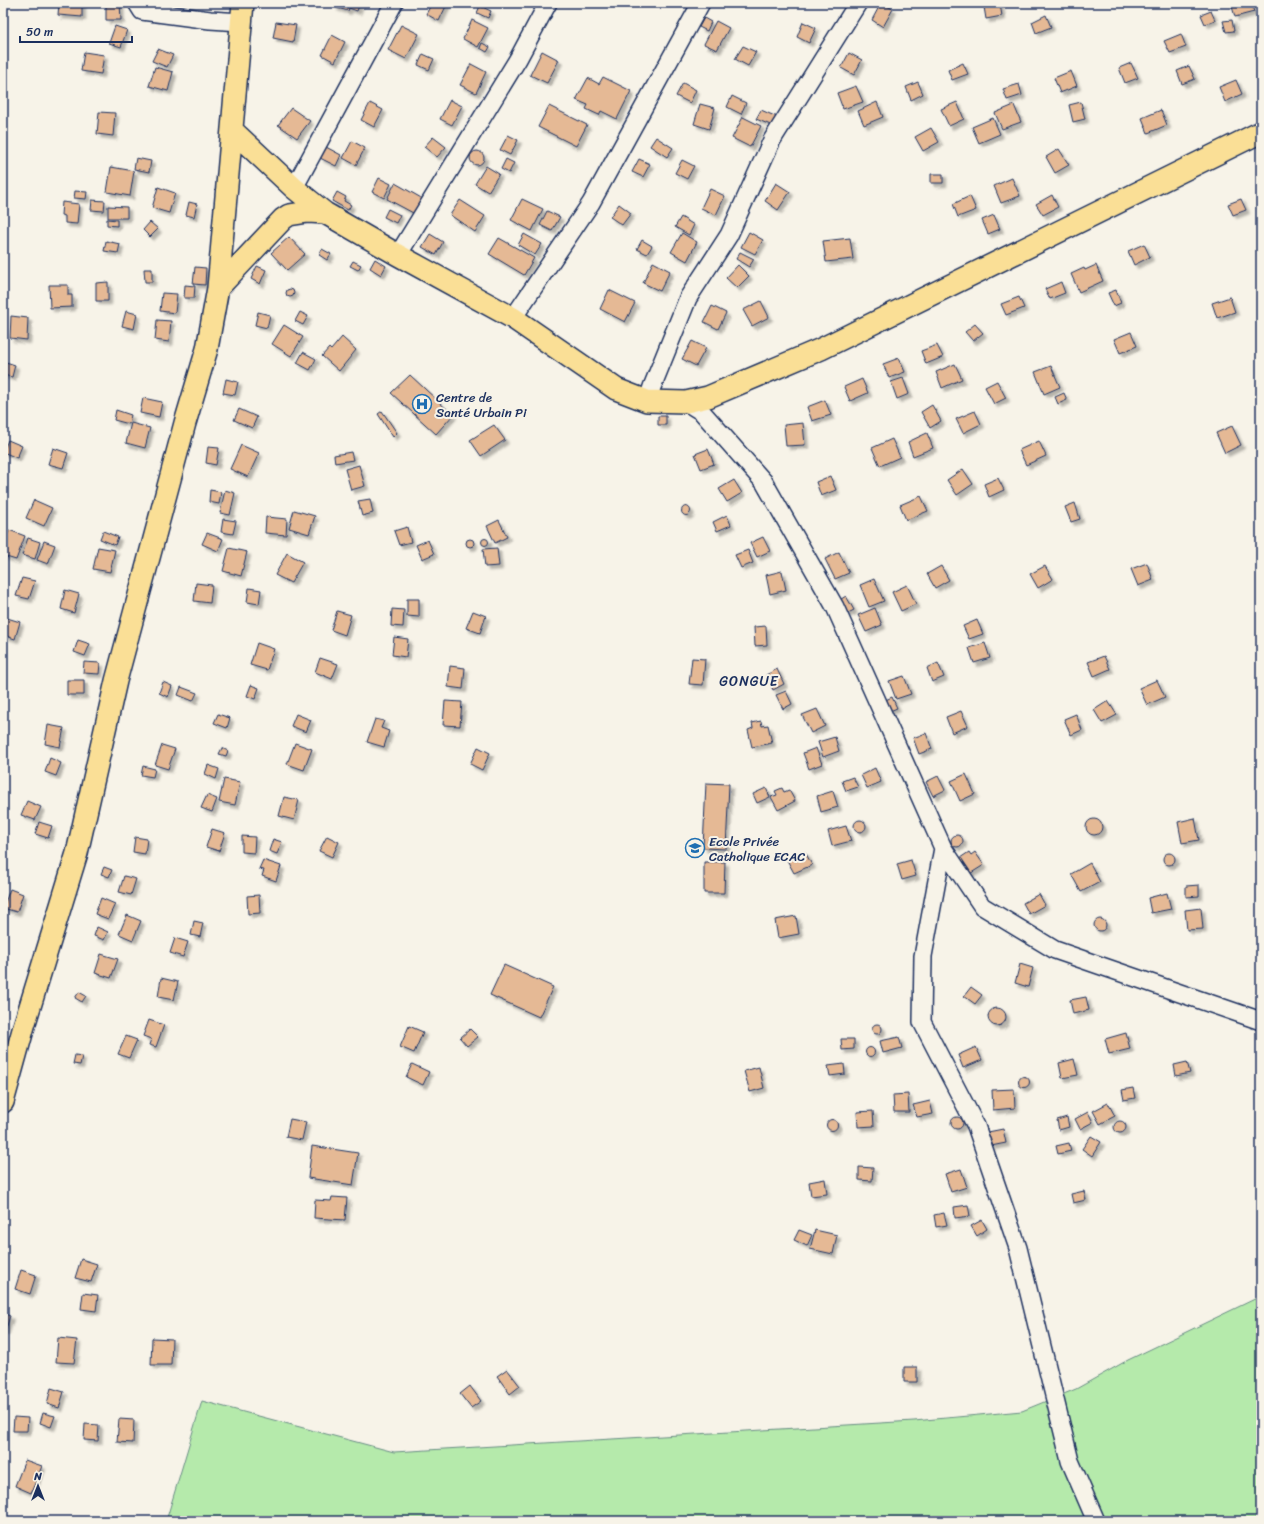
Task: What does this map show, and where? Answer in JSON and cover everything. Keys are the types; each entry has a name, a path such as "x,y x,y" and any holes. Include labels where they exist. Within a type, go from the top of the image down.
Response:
{"main road":[{"path":"3,1102 24,1026 77,853 116,681 207,349 218,288 233,130 242,13"},
{"path":"233,130 294,188 325,213 513,318 616,389 647,401 686,402 708,397 821,349 1261,132"},
{"path":"218,288 283,219 289,215 308,212 325,213"}],"street":[{"path":"137,3 142,11 210,20 242,13"},
{"path":"294,188 394,3"},
{"path":"398,255 518,59 548,3"},
{"path":"513,318 591,203 701,3"},
{"path":"647,401 688,298 729,235 772,140 858,3"},
{"path":"686,402 702,412 764,482 835,607 943,848 982,906 1055,950 1261,1022"},
{"path":"943,848 923,956 922,1022 976,1126 1018,1248 1070,1461 1096,1521"}],"green space":[{"path":"1261,1296 1261,1521 166,1521 202,1401 394,1452 914,1421 1022,1411 1076,1389 1128,1360"}],"building":[{"path":"59,3 82,3 82,17 58,15"},
{"path":"106,3 120,3 121,20 106,20"},
{"path":"336,3 360,3 357,11 349,8 348,11 334,7"},
{"path":"432,3 447,4 439,21 426,14"},
{"path":"881,3 893,9 883,27 872,20"},
{"path":"1231,3 1251,3 1254,12 1235,17"},
{"path":"1000,4 1002,16 986,19 984,7"},
{"path":"480,6 491,11 488,18 477,13"},
{"path":"1211,11 1215,20 1205,24 1201,15"},
{"path":"1046,15 1051,27 1036,33 1032,22"},
{"path":"704,18 711,22 707,31 699,27"},
{"path":"472,20 488,28 478,47 463,39"},
{"path":"1232,20 1234,31 1226,32 1223,21"},
{"path":"716,21 729,28 717,50 704,44"},
{"path":"276,22 296,25 293,42 273,38"},
{"path":"803,22 816,28 809,43 797,37"},
{"path":"401,25 419,34 406,59 388,50"},
{"path":"115,26 127,30 121,47 109,43"},
{"path":"1181,34 1186,47 1170,53 1164,41"},
{"path":"332,35 345,42 335,62 322,55"},
{"path":"482,43 490,47 487,52 480,48"},
{"path":"743,46 756,52 748,66 735,59"},
{"path":"158,49 173,55 167,67 152,61"},
{"path":"542,51 559,60 547,83 530,75"},
{"path":"84,52 104,55 101,74 81,71"},
{"path":"849,53 862,60 854,75 841,68"},
{"path":"423,54 434,59 429,70 418,65"},
{"path":"963,63 968,74 952,80 948,70"},
{"path":"1131,63 1138,78 1125,83 1119,68"},
{"path":"471,64 486,72 476,93 460,85"},
{"path":"1189,66 1195,79 1182,84 1177,71"},
{"path":"155,67 173,72 168,91 149,86"},
{"path":"1071,71 1077,86 1060,93 1054,78"},
{"path":"603,77 631,91 617,119 601,111 599,115 586,109 588,105 576,100 588,78 599,84"},
{"path":"1236,80 1242,94 1225,102 1219,87"},
{"path":"918,82 923,94 911,100 906,87"},
{"path":"683,83 696,90 690,103 676,96"},
{"path":"1019,84 1022,95 1007,100 1003,89"},
{"path":"856,86 863,102 843,109 837,93"},
{"path":"732,96 746,103 741,114 727,107"},
{"path":"450,100 462,106 452,125 440,119"},
{"path":"877,102 883,117 864,125 858,111"},
{"path":"957,102 964,119 949,126 941,109"},
{"path":"1081,102 1085,119 1073,122 1069,105"},
{"path":"370,103 383,110 374,127 361,120"},
{"path":"700,104 715,108 709,129 694,124"},
{"path":"1014,105 1021,122 1002,129 995,113"},
{"path":"549,106 587,125 576,146 538,127"},
{"path":"291,108 310,121 297,138 278,125"},
{"path":"761,110 777,117 773,126 756,119"},
{"path":"1161,110 1167,125 1148,133 1142,118"},
{"path":"99,112 115,113 113,136 97,134"},
{"path":"743,117 761,126 750,147 732,138"},
{"path":"993,118 1000,134 979,143 972,127"},
{"path":"931,128 939,142 923,151 915,137"},
{"path":"508,135 518,140 510,155 500,150"},
{"path":"433,137 446,147 437,157 424,147"},
{"path":"656,137 673,148 667,157 650,146"},
{"path":"352,141 365,148 356,165 343,158"},
{"path":"326,147 341,155 336,166 320,158"},
{"path":"1059,149 1069,165 1055,173 1046,157"},
{"path":"474,151 480,151 484,155 484,161 480,165 474,165 470,161 470,155"},
{"path":"136,158 151,161 149,172 134,169"},
{"path":"506,159 514,163 509,173 501,169"},
{"path":"639,159 650,164 643,177 632,172"},
{"path":"682,160 694,166 687,179 675,173"},
{"path":"486,166 499,174 488,192 475,184"},
{"path":"111,167 134,171 130,196 107,192"},
{"path":"931,174 943,174 943,183 931,183"},
{"path":"379,178 391,184 384,198 372,192"},
{"path":"1012,178 1020,196 1001,203 994,186"},
{"path":"395,183 423,199 415,214 387,199"},
{"path":"776,183 790,192 778,210 765,201"},
{"path":"158,187 175,193 169,213 152,208"},
{"path":"710,189 725,196 716,215 701,208"},
{"path":"75,191 87,192 86,199 74,198"},
{"path":"337,192 346,197 344,201 351,205 348,210 332,201"},
{"path":"1052,195 1058,207 1043,215 1036,204"},
{"path":"970,196 976,210 958,217 953,204"},
{"path":"522,199 543,209 532,231 511,220"},
{"path":"1241,199 1246,210 1233,215 1228,204"},
{"path":"92,200 105,201 104,211 91,210"},
{"path":"460,200 485,216 475,232 450,215"},
{"path":"62,202 79,204 77,224 65,223 65,216 61,215"},
{"path":"189,202 197,204 194,217 186,215"},
{"path":"619,204 631,213 622,225 610,217"},
{"path":"108,206 127,207 127,218 108,218"},
{"path":"388,209 400,215 396,223 384,217"},
{"path":"547,211 560,217 552,231 540,225"},
{"path":"994,215 1000,229 988,234 982,220"},
{"path":"681,217 694,225 689,235 675,227"},
{"path":"107,219 117,220 117,226 107,225"},
{"path":"150,222 158,229 150,237 143,230"},
{"path":"749,232 763,240 755,254 741,247"},
{"path":"682,233 697,242 687,261 671,252"},
{"path":"430,234 443,242 436,255 422,247"},
{"path":"524,234 542,244 535,255 518,245"},
{"path":"289,237 305,254 287,270 271,253"},
{"path":"499,238 534,258 524,275 489,254"},
{"path":"850,238 853,259 826,262 823,241"},
{"path":"642,240 652,246 647,254 637,249"},
{"path":"106,241 120,244 118,253 104,251"},
{"path":"1144,244 1150,257 1134,265 1128,251"},
{"path":"322,249 331,254 327,260 319,255"},
{"path":"740,252 754,259 749,267 736,259"},
{"path":"375,259 386,266 381,275 370,268"},
{"path":"353,261 361,265 358,270 350,266"},
{"path":"653,262 670,271 660,291 643,283"},
{"path":"738,265 749,276 737,288 726,278"},
{"path":"1096,265 1103,281 1079,292 1071,274 1084,268 1085,270"},
{"path":"257,266 266,270 260,284 251,279"},
{"path":"195,267 206,268 205,285 193,284"},
{"path":"144,269 152,269 152,282 145,282"},
{"path":"108,282 108,301 96,301 96,283"},
{"path":"1061,282 1065,293 1050,299 1045,289"},
{"path":"49,285 68,285 68,295 72,295 72,307 50,308"},
{"path":"185,285 195,286 194,298 184,298"},
{"path":"288,289 292,289 294,293 292,297 288,297 286,295 286,291"},
{"path":"609,290 635,303 625,322 600,309"},
{"path":"1116,290 1121,303 1114,306 1108,293"},
{"path":"162,293 177,294 175,313 160,311"},
{"path":"1019,297 1024,308 1006,315 1001,304"},
{"path":"1230,297 1235,312 1217,318 1212,303"},
{"path":"761,301 769,317 752,326 743,310"},
{"path":"712,306 726,313 718,329 704,322"},
{"path":"126,311 137,314 134,329 122,326"},
{"path":"258,312 270,315 267,328 255,325"},
{"path":"300,312 308,316 303,325 295,321"},
{"path":"11,316 28,318 27,340 10,338"},
{"path":"157,320 171,321 169,342 155,340"},
{"path":"975,324 983,333 973,341 965,332"},
{"path":"284,325 303,337 291,356 272,344"},
{"path":"1131,332 1137,346 1120,353 1114,339"},
{"path":"342,337 356,350 339,371 322,356 329,348 331,350"},
{"path":"692,341 706,348 696,366 682,359"},
{"path":"937,345 943,357 926,364 921,351"},
{"path":"303,352 316,359 310,370 297,363"},
{"path":"899,358 905,372 889,378 883,364"},
{"path":"3,361 15,365 12,377 3,375"},
{"path":"955,364 962,379 942,388 936,372"},
{"path":"1051,366 1060,387 1044,394 1035,372"},
{"name":"Centre de Santé Urbain Pi","path":"410,375 453,415 436,434 391,393"},
{"path":"903,378 909,394 897,399 891,382"},
{"path":"226,379 238,382 235,395 223,393"},
{"path":"862,379 868,393 850,401 844,387"},
{"path":"997,381 1006,398 994,404 985,387"},
{"path":"1064,393 1067,400 1058,404 1055,397"},
{"path":"143,398 162,402 159,417 140,413"},
{"path":"825,400 831,415 812,421 807,407"},
{"path":"932,405 941,421 930,428 921,412"},
{"path":"239,409 257,417 252,428 234,420"},
{"path":"116,410 131,415 129,424 114,420"},
{"path":"382,411 397,433 393,437 378,414"},
{"path":"975,411 981,424 963,433 956,419"},
{"path":"658,416 666,416 666,425 658,425"},
{"path":"131,423 150,428 145,448 126,443"},
{"path":"803,423 805,445 786,446 784,425"},
{"path":"494,425 505,440 481,456 470,440"},
{"path":"1232,426 1241,445 1225,453 1216,433"},
{"path":"927,433 933,448 913,456 908,442"},
{"path":"892,439 900,457 880,466 872,448"},
{"path":"8,440 22,446 17,458 3,452"},
{"path":"1039,441 1046,456 1026,465 1019,450"},
{"path":"241,445 259,453 248,477 230,469"},
{"path":"208,447 219,448 216,465 206,463"},
{"path":"53,448 68,453 63,468 48,464"},
{"path":"708,449 714,464 701,469 695,454"},
{"path":"351,452 353,460 335,463 334,455"},
{"path":"359,465 365,486 351,490 345,469"},
{"path":"963,469 973,484 957,495 947,480"},
{"path":"830,476 836,490 821,496 816,482"},
{"path":"998,478 1004,490 989,497 984,484"},
{"path":"734,480 742,493 727,502 719,489"},
{"path":"210,490 221,492 219,504 209,502"},
{"path":"225,490 235,493 230,515 220,513"},
{"path":"921,496 928,511 906,520 900,505"},
{"path":"370,499 373,513 362,516 358,501"},
{"path":"34,500 52,508 44,526 26,518"},
{"path":"1075,503 1080,519 1071,522 1065,507"},
{"path":"686,506 691,511 686,516 681,511"},
{"path":"294,510 315,516 309,534 289,528"},
{"path":"727,515 731,525 717,531 713,522"},
{"path":"266,517 287,519 286,535 265,533"},
{"path":"223,519 236,521 233,534 221,532"},
{"path":"499,520 507,537 495,543 487,526"},
{"path":"407,527 411,542 399,545 394,531"},
{"path":"9,530 25,536 16,560 3,556 3,540 5,541"},
{"path":"103,531 118,537 115,545 100,539"},
{"path":"207,533 223,539 218,551 202,544"},
{"path":"763,537 770,551 757,557 750,543"},
{"path":"28,538 40,542 35,559 22,555"},
{"path":"485,538 488,539 488,545 485,546 482,545 481,542 482,539"},
{"path":"468,539 472,539 474,543 472,547 468,547 466,545 466,541"},
{"path":"428,540 434,554 422,559 416,545"},
{"path":"44,541 55,545 48,564 37,560"},
{"path":"98,547 115,550 110,572 93,569"},
{"path":"229,548 247,552 241,576 223,571"},
{"path":"497,548 499,566 485,567 483,549"},
{"path":"748,550 753,563 741,568 735,555"},
{"path":"839,552 849,573 835,579 825,559"},
{"path":"287,553 303,562 291,583 275,575"},
{"path":"1147,563 1153,580 1138,586 1131,569"},
{"path":"941,566 949,580 935,588 927,574"},
{"path":"1045,566 1053,579 1038,588 1030,574"},
{"path":"782,571 786,590 770,594 766,575"},
{"path":"22,578 35,581 29,599 16,596"},
{"path":"874,579 884,601 869,607 860,585"},
{"path":"196,583 212,585 210,603 194,601"},
{"path":"907,585 916,604 901,611 892,592"},
{"path":"249,588 261,590 259,604 247,602"},
{"path":"65,590 79,594 74,613 61,609"},
{"path":"846,596 854,610 846,614 838,601"},
{"path":"407,599 419,599 419,617 407,616"},
{"path":"875,608 882,625 866,632 858,615"},
{"path":"392,609 404,610 403,627 391,626"},
{"path":"337,611 351,615 345,635 331,630"},
{"path":"473,611 486,616 480,633 466,628"},
{"path":"4,617 20,622 15,639 3,635"},
{"path":"977,620 983,634 969,639 963,626"},
{"path":"766,626 767,645 755,646 754,627"},
{"path":"394,637 408,639 406,657 392,655"},
{"path":"78,640 90,644 85,656 74,652"},
{"path":"257,643 274,649 267,670 250,665"},
{"path":"985,643 990,658 974,663 969,648"},
{"path":"1104,656 1110,669 1094,676 1088,662"},
{"path":"320,658 338,664 332,679 315,672"},
{"path":"692,658 705,659 703,685 689,684"},
{"path":"84,662 100,663 99,674 83,673"},
{"path":"938,663 944,677 932,682 927,668"},
{"path":"450,666 465,668 463,689 448,687"},
{"path":"777,669 784,684 773,690 766,675"},
{"path":"904,676 911,694 896,699 889,681"},
{"path":"67,680 84,680 84,695 67,695"},
{"path":"1157,680 1165,697 1147,705 1139,688"},
{"path":"163,682 172,686 168,697 159,693"},
{"path":"251,685 259,688 255,699 247,696"},
{"path":"181,687 197,693 193,701 178,695"},
{"path":"786,691 792,704 783,709 776,695"},
{"path":"892,697 897,708 883,714 879,703"},
{"path":"445,701 462,702 460,726 443,725"},
{"path":"1108,701 1117,715 1102,723 1094,710"},
{"path":"817,709 825,726 811,733 802,715"},
{"path":"961,711 968,726 952,733 946,717"},
{"path":"218,714 230,718 227,728 214,723"},
{"path":"296,714 311,720 306,732 291,726"},
{"path":"1076,714 1082,730 1071,735 1064,719"},
{"path":"375,719 384,721 381,728 389,731 384,747 367,742"},
{"path":"761,721 762,726 768,725 772,743 752,747 748,730 753,728 752,723"},
{"path":"48,725 64,728 60,747 45,744"},
{"path":"926,733 932,749 919,754 913,738"},
{"path":"835,737 839,751 823,757 818,742"},
{"path":"295,743 312,749 304,770 287,764"},
{"path":"162,745 175,749 168,769 155,765"},
{"path":"478,747 490,753 482,770 470,764"},
{"path":"222,748 228,751 226,756 219,754"},
{"path":"816,748 822,764 809,769 803,753"},
{"path":"50,758 61,763 56,776 45,772"},
{"path":"208,765 219,769 216,779 205,774"},
{"path":"143,766 155,769 153,777 141,775"},
{"path":"875,768 881,782 867,788 861,775"},
{"path":"966,774 975,794 960,801 951,781"},
{"path":"938,776 945,790 933,796 926,782"},
{"path":"853,777 858,787 846,791 842,781"},
{"path":"224,779 240,782 235,805 219,802"},
{"path":"706,783 729,784 726,849 703,848"},
{"path":"766,788 770,797 757,803 753,794"},
{"path":"782,788 784,792 789,790 795,801 778,810 771,797 777,795 775,791"},
{"path":"833,791 838,807 821,812 817,796"},
{"path":"207,795 217,799 212,812 201,808"},
{"path":"284,797 299,800 294,820 279,816"},
{"path":"27,801 41,807 35,820 21,815"},
{"path":"1195,818 1199,840 1182,843 1178,822"},
{"path":"1094,819 1100,821 1102,827 1100,833 1094,835 1088,833 1086,827 1088,821"},
{"path":"862,820 865,821 865,831 858,832 855,831 854,824 855,821"},
{"path":"39,822 52,826 48,838 35,834"},
{"path":"846,826 851,841 832,846 828,831"},
{"path":"212,829 225,833 219,851 206,847"},
{"path":"957,835 961,837 963,841 961,845 957,847 953,845 951,841 953,837"},
{"path":"242,836 255,837 254,853 242,852"},
{"path":"327,836 339,842 332,857 319,851"},
{"path":"135,837 147,839 145,854 133,852"},
{"path":"273,839 282,842 277,854 269,851"},
{"path":"805,852 812,865 794,873 787,860"},
{"path":"969,852 971,855 975,852 984,865 968,875 957,860"},
{"path":"1167,853 1171,853 1175,859 1171,865 1167,865 1163,861 1163,857"},
{"path":"263,860 281,866 276,881 262,876 264,870 259,869"},
{"path":"911,860 916,876 902,880 897,864"},
{"path":"704,862 725,862 724,893 704,893"},
{"path":"1090,863 1100,882 1081,892 1071,874"},
{"path":"104,867 112,870 109,877 101,874"},
{"path":"124,876 136,879 131,895 119,892"},
{"path":"1199,885 1199,896 1186,897 1186,886"},
{"path":"10,889 23,894 17,912 3,908"},
{"path":"1167,893 1171,909 1151,913 1148,898"},
{"path":"1039,894 1045,905 1029,914 1023,903"},
{"path":"259,895 260,913 248,914 247,896"},
{"path":"101,898 115,904 108,919 95,914"},
{"path":"1201,908 1203,929 1187,930 1185,910"},
{"path":"127,915 141,921 133,940 119,934"},
{"path":"796,916 799,934 778,938 775,920"},
{"path":"1100,919 1104,921 1106,925 1104,929 1100,931 1096,929 1094,925 1096,921"},
{"path":"194,921 203,923 200,937 191,935"},
{"path":"97,927 108,932 104,940 94,936"},
{"path":"175,938 188,942 183,957 170,953"},
{"path":"101,954 118,959 111,978 95,973"},
{"path":"1020,964 1033,968 1028,987 1015,983"},
{"path":"504,965 553,987 539,1017 490,995"},
{"path":"161,978 178,982 174,1000 158,997"},
{"path":"971,987 982,995 975,1004 964,996"},
{"path":"79,992 86,996 82,1002 75,998"},
{"path":"1086,997 1089,1010 1073,1014 1070,1000"},
{"path":"993,1008 1001,1008 1006,1013 1004,1024 1001,1026 993,1026 988,1021 988,1013"},
{"path":"149,1020 164,1025 156,1047 149,1045 151,1039 143,1036"},
{"path":"875,1024 879,1024 882,1029 879,1034 875,1034 872,1031 872,1027"},
{"path":"409,1026 423,1032 414,1053 400,1047"},
{"path":"470,1029 478,1037 467,1046 460,1038"},
{"path":"1126,1033 1130,1049 1109,1054 1105,1039"},
{"path":"126,1036 137,1040 129,1058 118,1054"},
{"path":"899,1037 902,1048 883,1053 880,1041"},
{"path":"841,1039 854,1039 854,1049 842,1050"},
{"path":"976,1047 982,1060 963,1068 958,1055"},
{"path":"868,1048 872,1048 874,1052 872,1056 868,1056 866,1054 866,1050"},
{"path":"75,1055 82,1056 80,1065 73,1064"},
{"path":"1074,1059 1078,1075 1062,1078 1059,1063"},
{"path":"1187,1062 1190,1073 1176,1076 1174,1065"},
{"path":"412,1064 429,1072 423,1085 406,1077"},
{"path":"844,1064 845,1074 830,1076 828,1066"},
{"path":"759,1067 764,1088 750,1092 744,1071"},
{"path":"1024,1076 1028,1078 1030,1082 1028,1086 1024,1088 1020,1086 1018,1082 1020,1078"},
{"path":"1133,1088 1135,1098 1124,1100 1122,1090"},
{"path":"1014,1089 1015,1108 993,1110 992,1090"},
{"path":"908,1094 909,1112 894,1112 893,1095"},
{"path":"930,1101 933,1114 917,1117 913,1105"},
{"path":"1108,1103 1115,1116 1100,1124 1093,1111"},
{"path":"873,1111 874,1126 858,1127 857,1112"},
{"path":"1088,1112 1093,1122 1080,1129 1075,1119"},
{"path":"959,1117 962,1118 962,1128 955,1129 952,1128 951,1121 952,1118"},
{"path":"1067,1117 1069,1127 1059,1130 1057,1120"},
{"path":"290,1119 306,1122 302,1140 286,1137"},
{"path":"830,1120 834,1120 836,1121 836,1129 830,1130 827,1127 827,1123"},
{"path":"1118,1121 1122,1121 1126,1127 1122,1133 1118,1133 1114,1129 1114,1125"},
{"path":"1003,1129 1006,1143 991,1146 988,1132"},
{"path":"1091,1136 1101,1142 1092,1156 1082,1149"},
{"path":"1069,1143 1071,1151 1058,1154 1056,1146"},
{"path":"312,1146 358,1153 353,1185 308,1178"},
{"path":"859,1167 873,1168 872,1181 859,1180"},
{"path":"961,1169 967,1187 951,1192 945,1174"},
{"path":"825,1179 827,1194 811,1196 809,1182"},
{"path":"1084,1191 1086,1200 1073,1203 1071,1194"},
{"path":"332,1197 347,1198 345,1220 314,1218 315,1200 331,1201"},
{"path":"968,1205 970,1216 955,1218 954,1207"},
{"path":"944,1213 947,1225 936,1227 934,1215"},
{"path":"982,1220 987,1229 977,1236 971,1226"},
{"path":"799,1230 812,1235 807,1246 794,1240"},
{"path":"815,1230 837,1235 833,1254 810,1249"},
{"path":"81,1259 97,1264 91,1282 75,1278"},
{"path":"21,1270 36,1275 30,1294 15,1289"},
{"path":"83,1293 98,1295 96,1311 81,1309"},
{"path":"3,1313 10,1316 5,1332 3,1331"},
{"path":"58,1338 77,1340 74,1363 56,1362"},
{"path":"152,1338 172,1339 171,1365 151,1365"},
{"path":"904,1367 917,1367 917,1382 904,1382"},
{"path":"507,1369 520,1386 510,1394 497,1376"},
{"path":"470,1386 481,1401 471,1408 460,1394"},
{"path":"51,1388 64,1392 59,1408 47,1404"},
{"path":"43,1413 55,1416 51,1427 40,1423"},
{"path":"14,1417 28,1418 27,1431 13,1431"},
{"path":"119,1419 134,1420 133,1443 117,1442"},
{"path":"85,1424 99,1425 98,1441 84,1440"},
{"path":"25,1460 42,1466 31,1493 15,1486"}],"place":[{"name":"Centre de Santé Urbain Pi","path":"422,404"},
{"name":"Ecole Privée Catholique ECAC","path":"695,848"}],"district":[{"name":"GONGUE","path":"749,681"}]}
